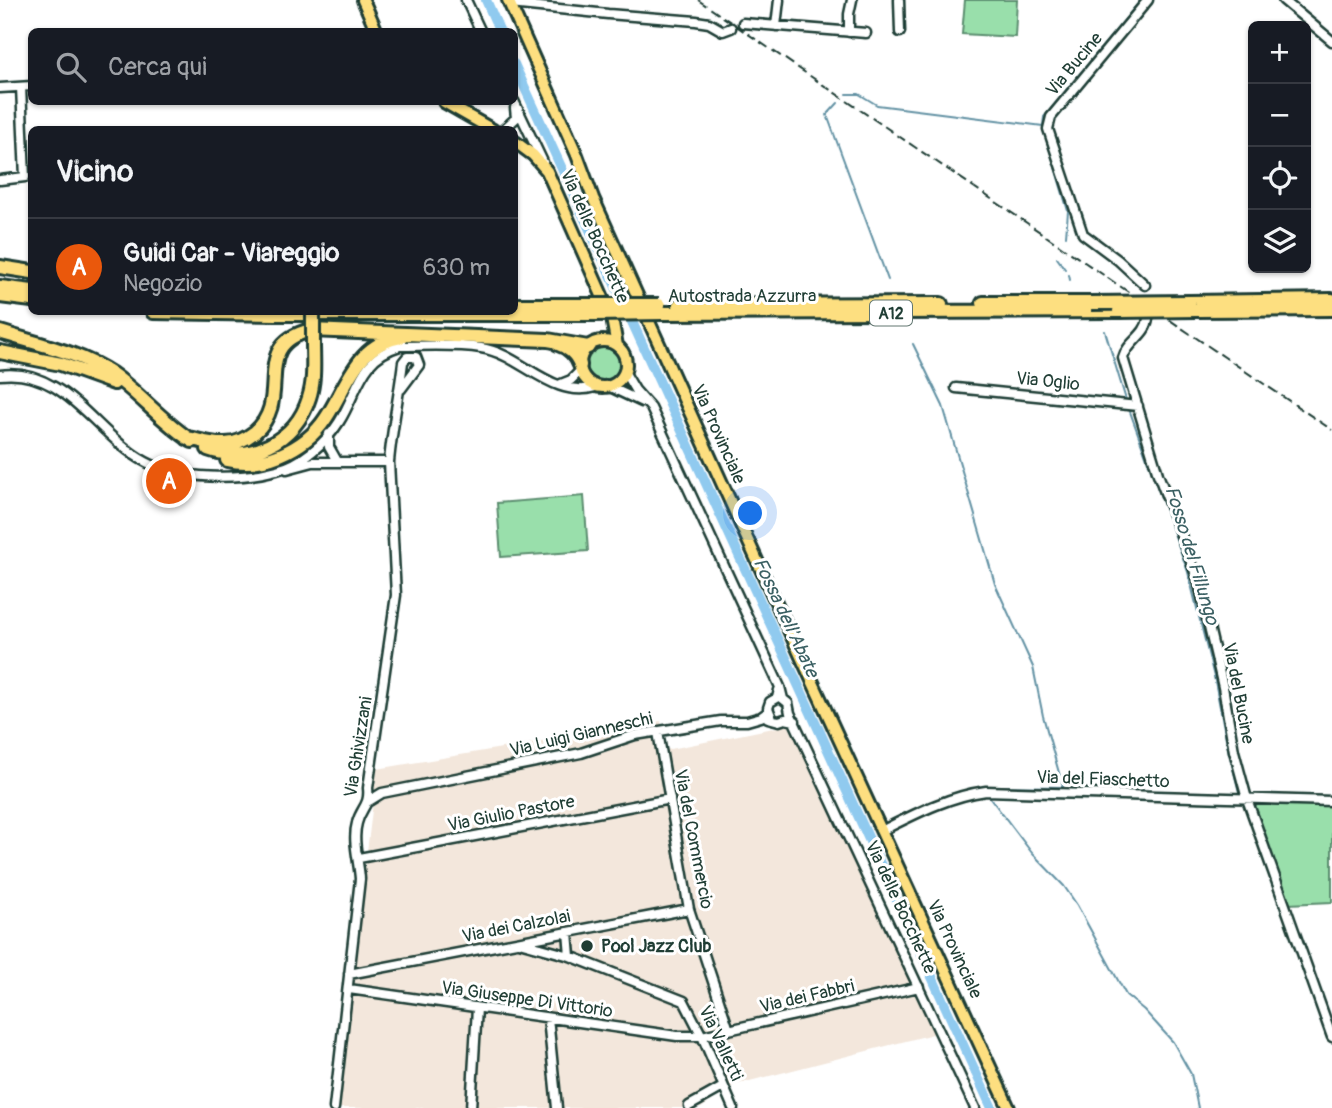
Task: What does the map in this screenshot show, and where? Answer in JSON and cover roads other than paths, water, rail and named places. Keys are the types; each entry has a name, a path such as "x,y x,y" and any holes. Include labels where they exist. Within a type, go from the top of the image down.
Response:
{"highway":[{"path":"0,267 28,271"},
{"path":"0,287 28,290"},
{"path":"0,296 28,300"},
{"name":"Autostrada Azzurra","path":"518,310 1119,311 1332,300"},
{"name":"Autostrada Azzurra","path":"661,309 1091,303 1332,309"},
{"name":"Autostrada Azzurra","path":"518,305 593,309"},
{"path":"187,437 220,452 243,454 265,447 287,433 301,416 310,395 313,315"},
{"path":"187,437 230,444 245,439 258,429 273,404 275,358 282,346 294,336 311,330 594,344"},
{"path":"0,332 85,359 111,374 206,453 238,462 263,461 288,451 305,440 320,425 366,352 384,341 416,335"},
{"path":"548,340 564,346 578,358 581,367"},
{"path":"0,352 32,357 83,371 133,392"}],"main road":[{"path":"363,0 375,28"},
{"name":"Via Provinciale","path":"509,2 638,298 1009,1108"},
{"path":"449,105 486,126"},
{"name":"Via delle Bocchette","path":"518,144 533,155 547,171 612,317 617,346"},
{"path":"594,344 612,343 617,346 626,361 625,373 610,387 596,387 589,383 581,367 581,358 594,344 611,328 612,317"}],"street":[{"path":"466,0 479,28"},
{"path":"776,26 779,0"},
{"path":"849,32 852,0"},
{"path":"899,0 900,32"},
{"name":"Via Bucine","path":"1145,285 1095,240 1083,234 1048,134 1048,124 1148,0"},
{"path":"1283,0 1332,41"},
{"path":"509,2 608,15 696,20 709,23 723,31 731,28"},
{"path":"743,23 866,33"},
{"path":"0,88 28,86"},
{"path":"0,180 25,177 21,87"},
{"path":"507,126 516,118 514,105"},
{"path":"516,105 547,171"},
{"name":"Via del Bucine","path":"1148,319 1147,327 1123,358 1131,405 1198,580 1223,687 1234,751 1247,799 1332,1037"},
{"path":"281,469 314,449 330,434 368,365 388,350 400,346 482,348 500,354 541,379 585,390 596,387"},
{"path":"559,385 571,380 581,367"},
{"name":"Via delle Bocchette","path":"625,373 635,390 652,408 780,687 780,699 790,706 790,718 975,1108"},
{"path":"0,375 30,376 54,385 134,455 159,468 175,472 254,475 281,469 292,470 313,462 389,462"},
{"path":"610,387 630,394 652,408"},
{"name":"Via Oglio","path":"956,388 1131,405"},
{"name":"Via Ghivizzani","path":"334,1108 360,879 355,843 356,825 369,801 368,788 396,595 389,462 401,389"},
{"path":"330,434 329,447 336,461"},
{"path":"314,449 317,458 336,461"},
{"path":"780,699 770,702 767,716 779,721 790,718"},
{"name":"Via Luigi Gianneschi","path":"369,801 382,793 581,753 635,735 721,721 747,722 767,716"},
{"name":"Via del Commercio","path":"658,732 690,909 729,1030"},
{"name":"Via del Fiaschetto","path":"881,831 924,810 967,794 986,791 1332,801"},
{"name":"Via Giulio Pastore","path":"359,858 670,799"},
{"name":"Via dei Calzolai","path":"349,974 690,909"},
{"path":"568,932 570,956"},
{"name":"Via Valletti","path":"516,942 570,956 684,1001 733,1108"},
{"name":"Via dei Fabbri","path":"702,1036 919,987"},
{"name":"Via Giuseppe Di Vittorio","path":"349,989 677,1036 702,1036"},
{"path":"471,1108 477,1008"},
{"path":"548,1018 557,1108"},
{"path":"688,1107 723,1087"}],"waterway":[{"name":"Fossa dell'Abate","path":"486,0 498,28"},
{"path":"1043,125 1044,117 1141,0"},
{"name":"Fossa dell'Abate","path":"518,73 992,1108"},
{"path":"847,94 859,94 877,105 1043,126"},
{"path":"838,103 827,115 888,280"},
{"name":"Fosso del Fillungo","path":"1043,127 1068,211 1066,236"},
{"name":"Fosso del Fillungo","path":"1057,258 1065,269"},
{"name":"Fosso del Fillungo","path":"1069,275 1070,280"},
{"name":"Fosso del Fillungo","path":"1105,331 1126,400"},
{"path":"913,344 943,406 995,584 1033,667 1043,716 1063,787 986,786"},
{"name":"Fosso del Fillungo","path":"1129,409 1188,572 1239,792"},
{"path":"988,795 1032,853 1064,886 1126,995 1144,1010 1173,1042 1191,1074 1198,1108"},
{"name":"Fosso del Fillungo","path":"1244,803 1252,826"}],"railway":[{"path":"698,0 1332,430"}],"place":[{"name":"Guidi Car - Viareggio","path":"169,481"},
{"name":"Pool Jazz Club","path":"587,946"}]}
